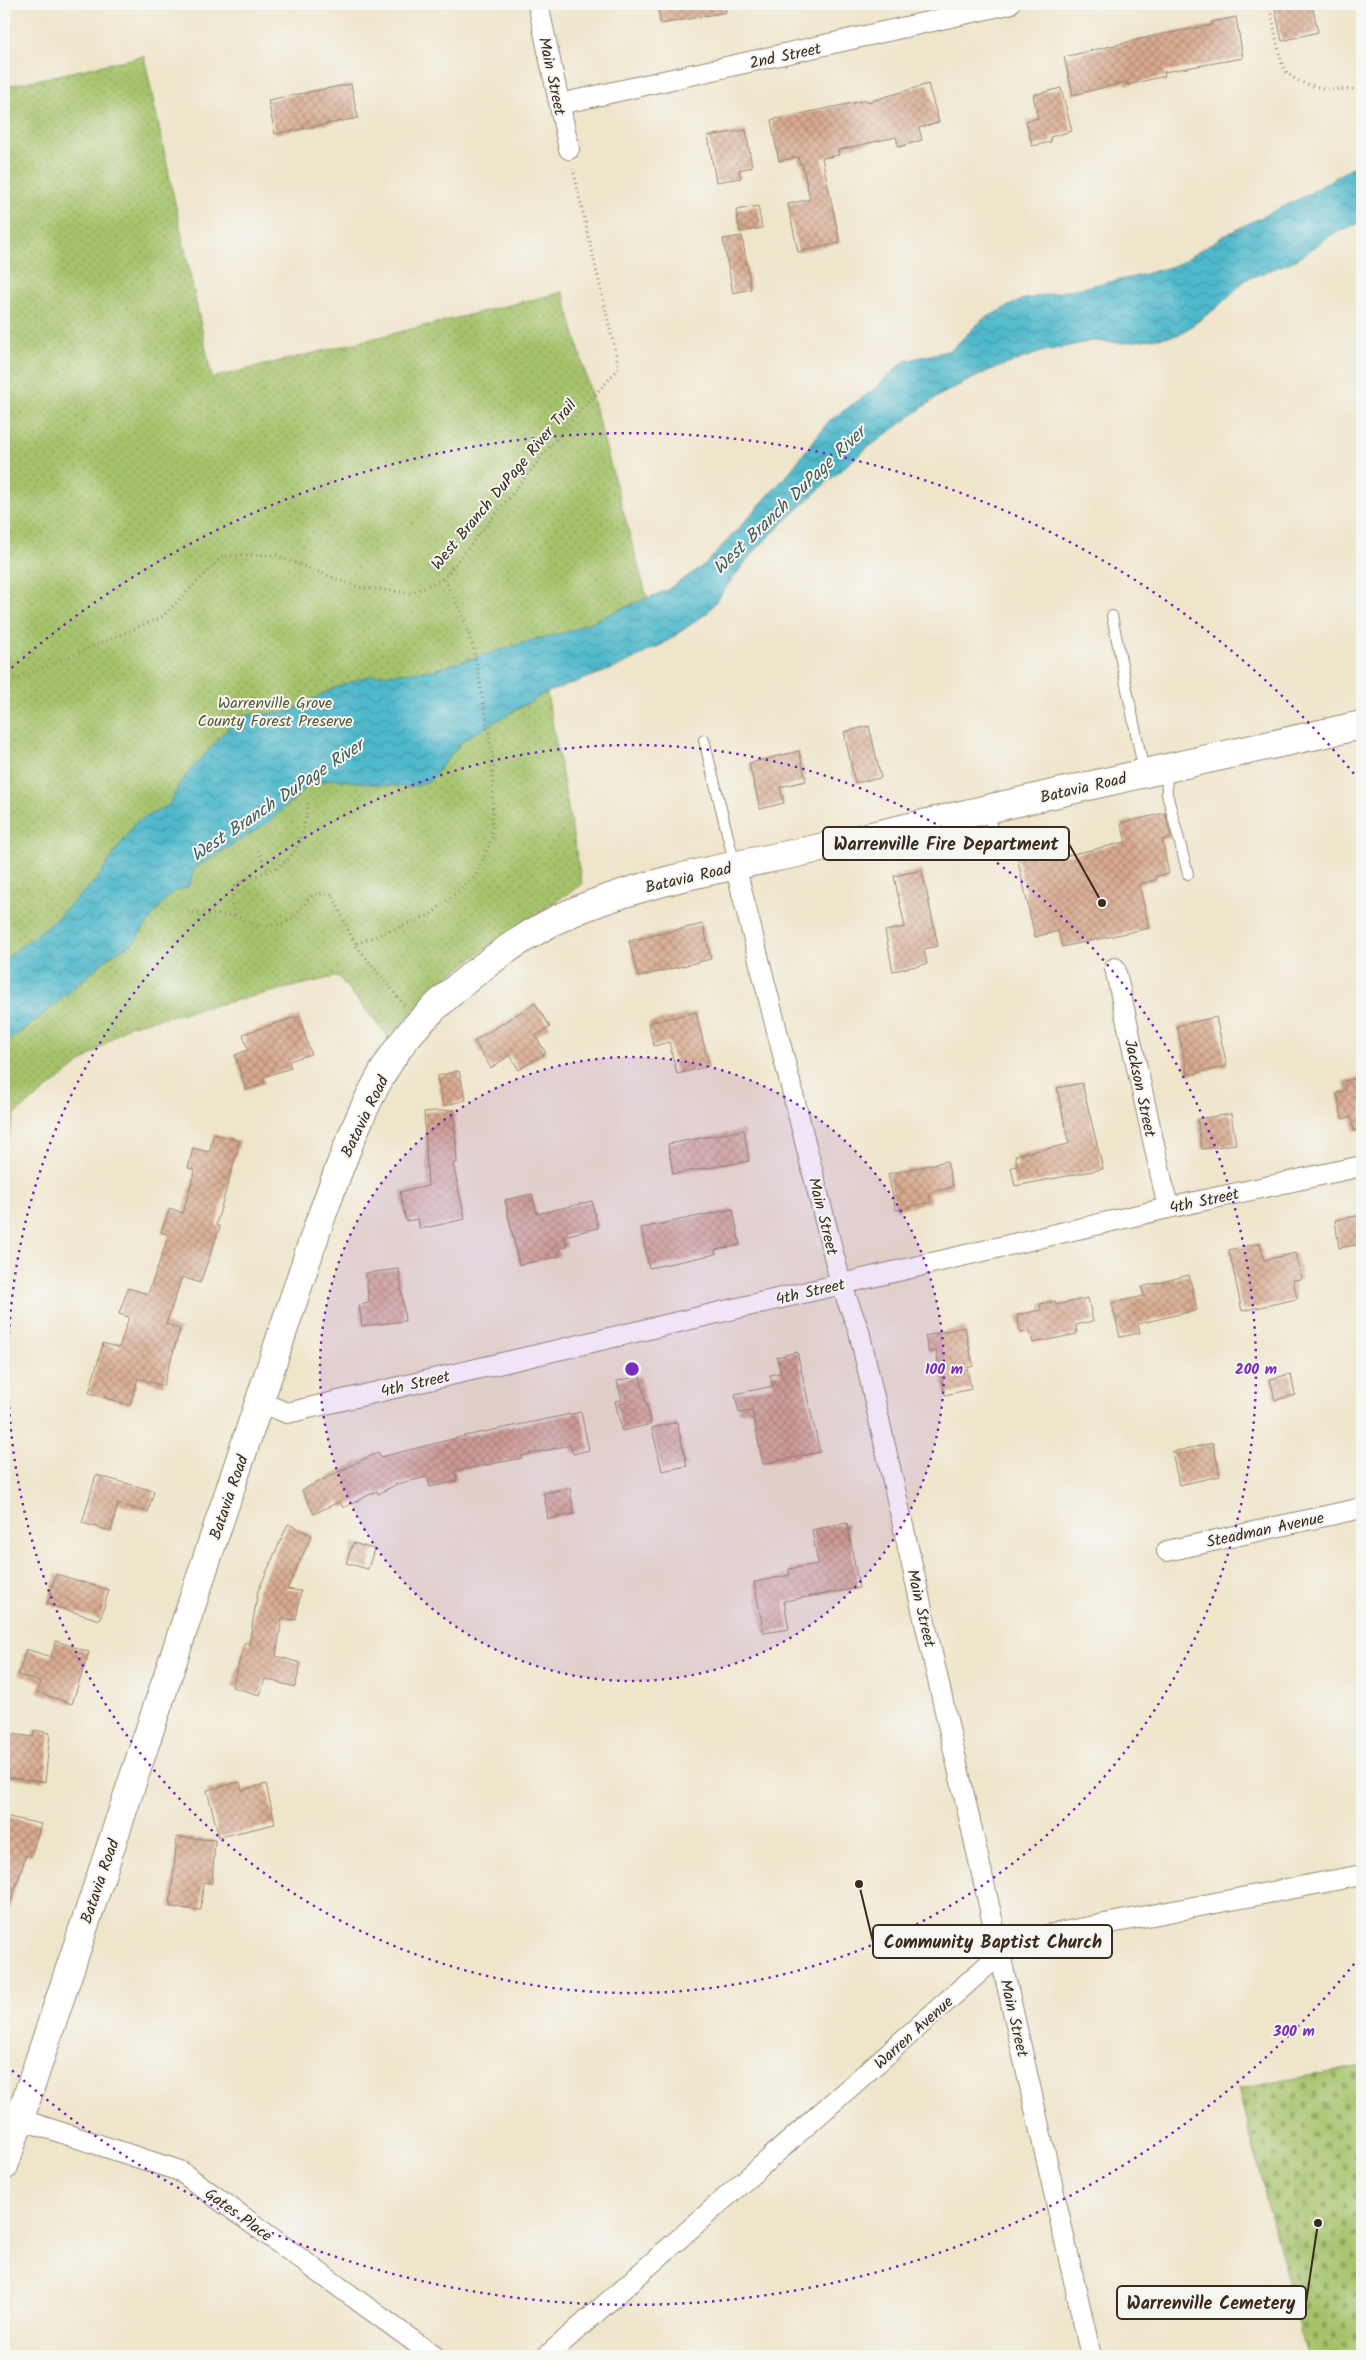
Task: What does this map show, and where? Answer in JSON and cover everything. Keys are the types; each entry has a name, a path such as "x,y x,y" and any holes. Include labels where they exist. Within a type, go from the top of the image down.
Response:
{"main road":[{"name":"Batavia Road","path":"4,2166 318,1226 365,1107 396,1053 419,1024 453,992 520,940 578,909 625,892 692,874 793,854 1362,724"}],"street":[{"name":"Main Street","path":"538,4 569,148"},
{"name":"2nd Street","path":"560,104 1009,4"},
{"name":"Main Street","path":"735,865 841,1284 859,1331 1091,2356"},
{"name":"Jackson Street","path":"1115,968 1168,1208"},
{"name":"4th Street","path":"260,1402 287,1413 1168,1208 1362,1166"},
{"name":"Steadman Avenue","path":"1167,1550 1362,1508"},
{"name":"Warren Avenue","path":"547,2356 1000,1954 1036,1936 1362,1875"},
{"name":"Gates Place","path":"19,2119 180,2171 434,2356"}],"lane":[{"path":"1112,616 1155,770 1167,794 1188,874"},
{"path":"704,740 735,865"},
{"path":"987,809 994,839"}],"path":[{"path":"1269,4 1284,68 1292,76 1304,83 1326,88 1362,88"},
{"name":"West Branch DuPage River Trail","path":"4,680 20,678 162,617 222,556 275,554 357,587 412,593 444,578 560,434 619,368 569,148"},
{"path":"355,944 430,915 476,876 492,839 493,758 474,650 463,616 444,578"},
{"path":"236,916 232,908 231,897 237,884 268,871 289,858 303,833 308,803"},
{"path":"258,850 268,871"},
{"path":"188,912 236,916 256,924 279,925 294,917 304,903 316,894 332,894 355,944 419,1024"}],"green space":[{"name":"Warrenville Grove County Forest Preserve","path":"144,56 212,378 563,292 647,598 567,632 537,639 582,884 503,936 445,979 388,1037 338,976 128,1026 15,1114 4,1151 4,87"},
{"path":"1362,2066 1362,2356 1307,2356 1238,2089"}],"water":[{"name":"West Branch DuPage River","path":"1362,161 1362,222 1334,233 1296,260 1247,279 1215,309 1179,335 1121,343 1092,341 1041,352 988,371 940,395 866,449 828,481 769,536 746,561 707,613 663,644 615,668 548,692 463,740 429,782 410,787 334,779 311,784 266,824 195,868 188,887 176,891 164,901 134,942 110,956 43,1015 4,1044 4,960 51,923 96,880 136,822 169,805 181,781 239,716 290,712 334,688 368,676 433,670 567,632 667,590 706,564 787,475 829,421 872,391 905,361 951,350 982,320 1021,300 1134,277 1177,265 1225,235 1307,195"}],"building":[{"path":"657,4 725,4 726,12 661,24"},
{"path":"1274,4 1312,4 1318,32 1282,41"},
{"path":"1236,17 1243,58 1164,72 1165,76 1127,85 1126,82 1073,95 1064,57 1158,35 1212,25 1212,22"},
{"path":"351,84 358,118 275,134 268,100"},
{"path":"928,84 939,122 919,128 922,140 899,147 896,137 838,150 839,155 822,158 840,243 798,252 788,204 810,199 802,163 800,164 798,157 779,161 771,120 867,100 868,102"},
{"path":"1061,88 1072,131 1050,137 1051,142 1032,146 1026,121 1038,118 1033,95"},
{"path":"746,130 752,167 739,170 741,178 716,182 708,136"},
{"path":"758,206 762,228 740,232 736,210"},
{"path":"742,236 751,289 733,293 723,239"},
{"path":"869,726 881,778 855,783 844,732"},
{"path":"799,751 806,781 780,787 784,803 760,809 749,763"},
{"path":"1165,813 1171,838 1162,840 1169,874 1156,876 1156,880 1139,884 1149,928 1062,947 1058,931 1035,937 1015,847 1056,838 1060,857 1126,842 1121,823"},
{"path":"922,870 938,946 924,949 927,964 893,971 885,931 905,927 894,876"},
{"path":"703,924 711,959 638,977 629,941"},
{"path":"535,1003 550,1027 535,1036 546,1053 519,1070 510,1055 491,1068 474,1041"},
{"path":"696,1012 709,1066 677,1074 669,1042 654,1046 648,1023"},
{"path":"299,1016 311,1054 289,1061 291,1068 263,1077 265,1083 246,1090 235,1055 248,1050 243,1034"},
{"path":"1216,1017 1227,1066 1188,1075 1177,1026"},
{"path":"459,1071 466,1100 443,1106 437,1076"},
{"path":"1362,1077 1362,1130 1354,1131 1351,1117 1342,1119 1337,1093 1346,1091 1344,1081"},
{"path":"1082,1083 1103,1169 1015,1186 1011,1167 1018,1166 1015,1155 1069,1144 1057,1088"},
{"path":"454,1110 457,1163 453,1163 465,1219 420,1229 418,1219 406,1221 400,1192 428,1186 424,1112"},
{"path":"1231,1114 1236,1144 1202,1149 1197,1119"},
{"path":"744,1130 749,1161 673,1174 668,1144"},
{"path":"214,1134 240,1141 216,1225 220,1227 200,1283 182,1277 166,1324 180,1329 163,1386 138,1378 130,1405 89,1393 103,1343 119,1348 129,1317 119,1314 128,1288 148,1294 169,1235 161,1232 170,1208 183,1213 195,1170 188,1168 193,1148 209,1152"},
{"path":"947,1161 953,1187 929,1193 931,1202 896,1210 888,1174"},
{"path":"532,1194 537,1214 592,1201 598,1228 564,1236 567,1247 558,1249 560,1256 519,1265 505,1200"},
{"path":"733,1209 740,1245 715,1250 716,1254 649,1268 641,1228"},
{"path":"1362,1215 1362,1244 1339,1248 1335,1220"},
{"path":"1260,1243 1264,1260 1296,1253 1302,1279 1293,1280 1297,1299 1242,1311 1229,1250"},
{"path":"399,1269 405,1321 362,1326 359,1305 369,1303 366,1273"},
{"path":"1189,1275 1197,1310 1138,1324 1140,1333 1120,1337 1112,1303 1144,1296 1142,1287"},
{"path":"1088,1298 1093,1321 1076,1325 1077,1334 1033,1343 1030,1331 1020,1333 1017,1315 1041,1310 1040,1304 1055,1301 1056,1305"},
{"path":"965,1327 973,1366 967,1368 971,1389 945,1395 936,1351 929,1353 925,1336"},
{"path":"797,1352 820,1452 763,1464 752,1411 739,1413 735,1394 773,1386 770,1375 781,1373 777,1357"},
{"path":"1291,1374 1295,1395 1275,1400 1270,1379"},
{"path":"640,1376 651,1424 622,1431 615,1401 622,1400 617,1381"},
{"path":"581,1412 589,1450 573,1454 570,1445 521,1456 522,1458 455,1471 457,1481 430,1487 427,1477 397,1484 378,1494 377,1491 343,1508 340,1501 314,1514 302,1490 378,1452 381,1457 465,1436"},
{"path":"677,1422 687,1466 662,1471 652,1428"},
{"path":"1213,1443 1220,1476 1179,1485 1172,1452"},
{"path":"96,1475 154,1491 148,1512 118,1504 111,1531 82,1523"},
{"path":"570,1488 574,1514 548,1519 544,1493"},
{"path":"847,1523 859,1588 784,1601 789,1629 764,1633 754,1582 790,1575 789,1569 818,1564 812,1530"},
{"path":"288,1524 312,1535 287,1589 301,1591 296,1620 282,1618 276,1656 301,1663 295,1687 265,1679 260,1695 232,1687 245,1642 249,1644 258,1591"},
{"path":"353,1543 374,1549 368,1569 346,1563"},
{"path":"56,1574 109,1590 100,1620 47,1604"},
{"path":"56,1641 89,1652 72,1704 37,1692 41,1682 18,1675 26,1649 51,1657"},
{"path":"34,1730 50,1733 45,1782 4,1777 4,1733 33,1737"},
{"path":"240,1782 242,1790 266,1784 275,1824 219,1837 207,1790"},
{"path":"4,1816 41,1824 31,1856 26,1855 7,1914 4,1913"},
{"path":"177,1837 215,1840 212,1883 203,1882 201,1910 170,1907"}],"place":[{"name":"Warrenville Fire Department","path":"1102,903"},
{"name":"Community Baptist Church","path":"859,1884"},
{"name":"Warrenville Cemetery","path":"1318,2223"}]}
